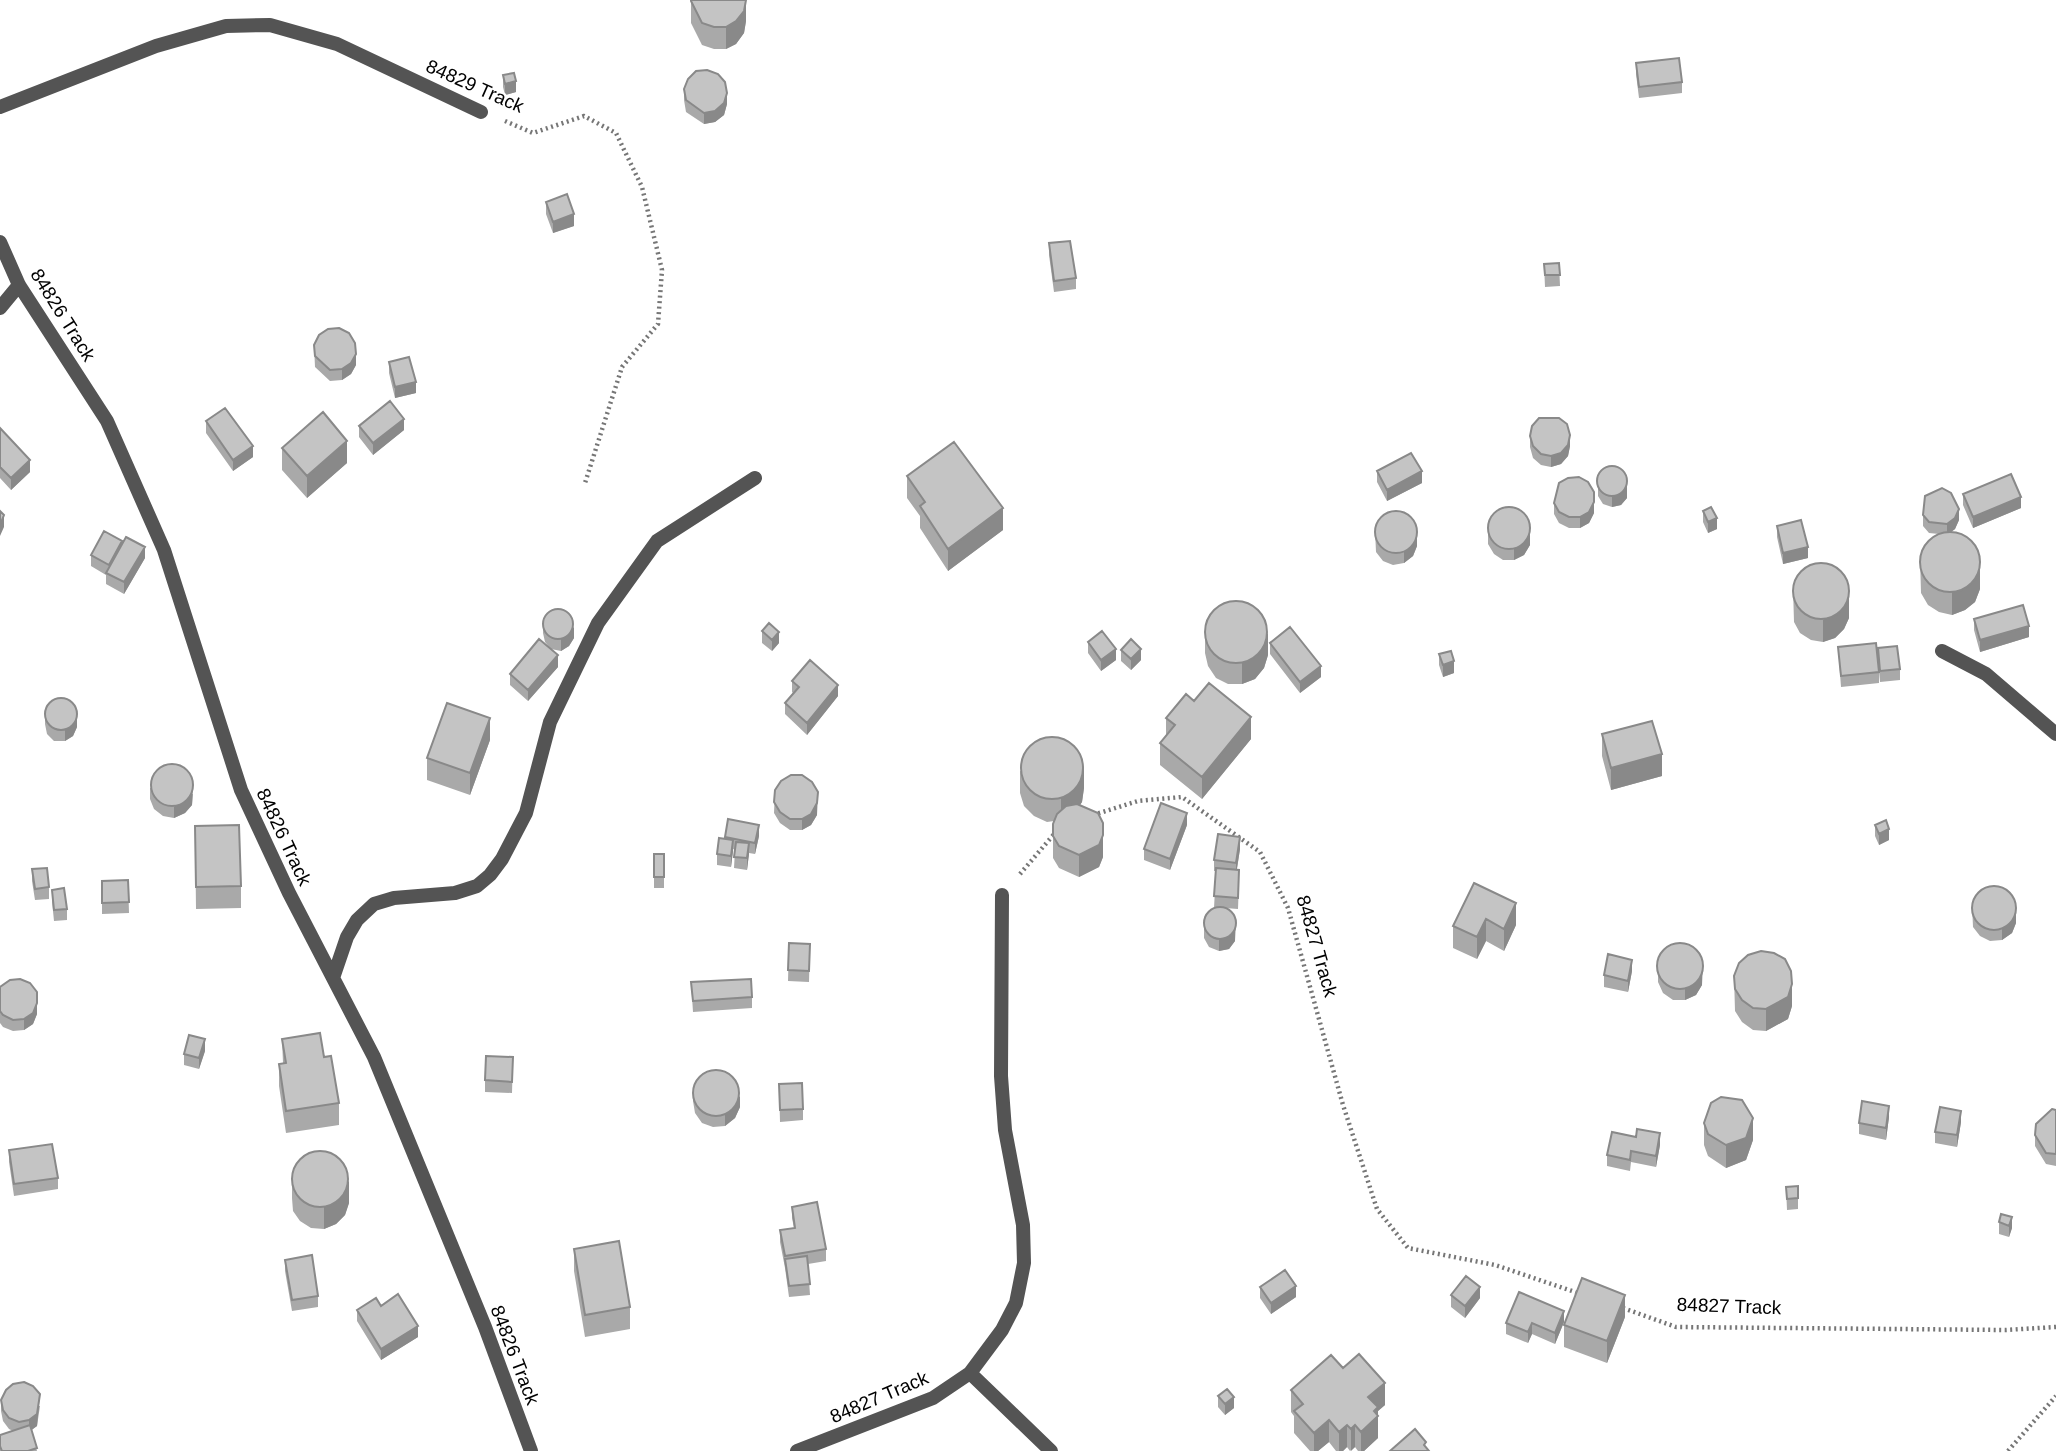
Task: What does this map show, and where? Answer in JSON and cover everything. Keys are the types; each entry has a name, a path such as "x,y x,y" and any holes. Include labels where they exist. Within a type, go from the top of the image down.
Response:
{"street":[{"name":"84829 Track","path":"0,107 156,46 226,26 270,25 337,44 481,112"},
{"name":"84826 Track","path":"0,242 19,285 107,421 164,550 241,790 289,893 374,1057 485,1327 531,1451"},
{"path":"0,308 19,285"},
{"path":"333,978 347,937 357,919 374,904 394,898 455,894 477,886 490,876 526,813 550,722 598,623 657,541 755,478"},
{"path":"1942,651 1986,674 2056,734"},
{"name":"84827 Track","path":"797,1451 933,1398 970,1373 1002,1330 1016,1303 1024,1263 1023,1225 1005,1130 1001,1076 1002,895"},
{"path":"970,1373 1051,1451"}],"path":[{"name":"84829 Track","path":"481,112 533,133 584,116 616,133 642,187 662,270 659,324 622,367 585,483"},
{"name":"84827 Track","path":"1088,817 1138,802 1182,797 1260,852 1288,908 1340,1093 1377,1209 1408,1248 1495,1265 1586,1296"},
{"path":"1002,895 1063,824"},
{"name":"84827 Track","path":"1611,1305 1676,1327 2005,1330 2056,1327"},
{"path":"2008,1451 2056,1396"}],"building":[{"path":"691,0 746,0 744,11 736,21 726,27 714,27 702,23"},
{"path":"1679,58 1682,82 1639,87 1636,63"},
{"path":"707,70 718,74 725,82 727,93 724,103 715,111 704,113 686,100 684,89 688,79 696,71"},
{"path":"514,73 516,81 505,84 503,75"},
{"path":"567,194 574,214 553,222 546,202"},
{"path":"1070,241 1076,278 1054,281 1049,243"},
{"path":"1559,263 1560,275 1545,275 1544,264"},
{"path":"339,328 349,333 355,343 356,354 351,363 342,369 330,370 315,356 314,345 319,335 328,329"},
{"path":"409,357 416,382 395,387 389,362"},
{"path":"390,401 404,419 373,443 359,426"},
{"path":"225,408 253,446 233,460 206,421"},
{"path":"323,412 347,441 307,476 282,448"},
{"path":"1539,418 1559,418 1567,424 1570,435 1568,445 1561,453 1551,456 1541,454 1533,446 1530,436 1532,426"},
{"path":"0,428 30,460 11,478 0,467"},
{"path":"954,442 1003,508 948,549 920,506 925,502 907,476"},
{"path":"1411,453 1422,471 1387,490 1377,471"},
{"path":"1612,466 1623,470 1627,481 1623,492 1612,496 1601,492 1597,481 1601,470"},
{"path":"2011,474 2021,497 1973,517 1963,494"},
{"path":"1579,477 1588,482 1594,492 1594,502 1589,512 1580,517 1569,517 1559,512 1554,503 1559,483 1568,478"},
{"path":"1942,488 1951,493 1959,509 1955,518 1947,524 1929,522 1923,515 1925,496"},
{"path":"1509,507 1524,513 1530,528 1524,543 1509,549 1494,543 1488,528 1494,513"},
{"path":"1711,507 1717,518 1708,522 1703,511"},
{"path":"1396,511 1411,517 1417,532 1411,547 1396,553 1381,547 1375,532 1381,517"},
{"path":"1801,520 1808,547 1783,553 1777,526"},
{"path":"104,531 122,541 109,565 91,555"},
{"path":"1950,532 1967,537 1975,545 1980,562 1975,579 1967,587 1950,592 1933,587 1925,579 1920,562 1925,545 1933,537"},
{"path":"126,537 145,547 124,582 106,573"},
{"path":"1821,563 1832,565 1841,571 1847,580 1847,602 1841,611 1832,617 1821,619 1810,617 1801,611 1795,602 1793,591 1795,580 1801,571 1810,565"},
{"path":"1236,601 1258,610 1267,632 1258,654 1236,663 1214,654 1205,632 1214,610"},
{"path":"2023,605 2029,626 1980,640 1974,619"},
{"path":"558,609 569,613 573,624 569,635 558,639 547,635 543,624 547,613"},
{"path":"769,623 779,632 772,640 762,631"},
{"path":"1290,627 1321,666 1300,682 1270,643"},
{"path":"1102,631 1116,649 1101,660 1088,642"},
{"path":"539,639 558,655 528,690 510,674"},
{"path":"1131,639 1141,649 1131,659 1121,650"},
{"path":"1876,643 1879,672 1841,676 1838,647"},
{"path":"1897,646 1900,669 1880,671 1878,648"},
{"path":"1451,651 1454,661 1443,665 1439,654"},
{"path":"810,660 838,685 807,723 785,703 799,687 792,681"},
{"path":"1209,683 1251,717 1202,777 1160,743 1175,725 1166,718 1186,694 1194,701"},
{"path":"61,698 72,703 77,714 72,725 61,730 50,725 45,714 50,703"},
{"path":"447,703 490,718 470,773 427,758"},
{"path":"1652,721 1662,754 1611,768 1602,734"},
{"path":"1046,737 1058,737 1074,746 1081,756 1081,780 1074,790 1058,799 1046,799 1035,794 1026,785 1021,774 1021,762 1026,751 1035,742"},
{"path":"172,764 187,770 193,785 187,800 172,806 157,800 151,785 157,770"},
{"path":"791,775 802,775 812,782 818,792 817,803 811,814 802,819 790,819 780,812 774,802 775,790 781,781"},
{"path":"1161,803 1187,813 1170,859 1144,849"},
{"path":"1077,804 1098,813 1103,823 1103,835 1099,845 1079,855 1059,846 1053,836 1053,824 1057,814 1066,806"},
{"path":"728,819 759,825 755,843 725,837"},
{"path":"1886,820 1889,829 1879,834 1875,825"},
{"path":"239,825 241,886 196,887 195,826"},
{"path":"1218,834 1240,837 1236,863 1214,860"},
{"path":"719,838 733,840 731,856 717,854"},
{"path":"736,842 749,843 747,858 734,857"},
{"path":"654,854 664,854 664,877 654,877"},
{"path":"47,868 49,887 35,889 32,869"},
{"path":"1216,868 1239,870 1238,898 1214,896"},
{"path":"128,880 129,902 102,903 102,881"},
{"path":"1474,883 1516,903 1504,929 1486,919 1477,937 1453,926"},
{"path":"1994,886 2010,892 2016,908 2010,924 1994,930 1978,924 1972,908 1978,892"},
{"path":"64,888 67,909 54,910 52,890"},
{"path":"1220,907 1231,912 1236,923 1231,934 1220,939 1209,934 1204,923 1209,912"},
{"path":"789,943 810,944 809,971 788,970"},
{"path":"1680,943 1696,950 1703,966 1696,982 1680,989 1664,982 1657,966 1664,950"},
{"path":"1761,951 1774,953 1785,959 1791,971 1792,984 1788,997 1766,1009 1753,1008 1742,1000 1735,989 1734,976 1739,963 1748,955"},
{"path":"1608,954 1632,960 1628,981 1604,975"},
{"path":"20,979 30,983 37,992 37,1003 33,1013 24,1019 13,1020 0,1011 0,987 10,980"},
{"path":"751,979 752,997 693,1001 691,982"},
{"path":"320,1033 324,1057 331,1056 339,1103 286,1111 279,1064 286,1063 282,1039"},
{"path":"189,1035 205,1039 199,1058 184,1054"},
{"path":"486,1056 513,1057 512,1082 485,1080"},
{"path":"716,1070 732,1077 739,1093 732,1109 716,1116 700,1109 693,1093 700,1077"},
{"path":"802,1083 803,1109 780,1110 779,1084"},
{"path":"1721,1097 1742,1100 1753,1118 1746,1138 1726,1145 1708,1134 1704,1123 1711,1103"},
{"path":"1862,1101 1889,1106 1886,1128 1859,1123"},
{"path":"1940,1107 1961,1111 1957,1135 1935,1132"},
{"path":"2052,1109 2056,1110 2056,1154 2046,1153 2035,1135 2036,1124"},
{"path":"1637,1129 1660,1133 1656,1156 1631,1151 1630,1160 1607,1155 1612,1132 1636,1137"},
{"path":"52,1144 58,1178 14,1184 9,1150"},
{"path":"315,1151 325,1151 340,1159 346,1168 346,1190 340,1199 325,1207 315,1207 297,1195 292,1184 292,1174 304,1156"},
{"path":"1798,1186 1798,1198 1787,1199 1786,1187"},
{"path":"817,1202 826,1249 785,1256 780,1230 795,1228 792,1207"},
{"path":"2001,1214 2012,1217 2009,1226 1999,1222"},
{"path":"619,1241 630,1307 585,1315 574,1249"},
{"path":"312,1255 318,1296 292,1300 285,1260"},
{"path":"807,1256 810,1284 789,1286 785,1259"},
{"path":"1285,1270 1296,1286 1271,1303 1260,1287"},
{"path":"1466,1276 1480,1287 1465,1306 1451,1295"},
{"path":"1582,1278 1625,1295 1607,1341 1564,1325"},
{"path":"1519,1292 1564,1311 1555,1333 1532,1323 1528,1332 1506,1323"},
{"path":"398,1294 418,1326 381,1349 357,1310 376,1298 381,1306"},
{"path":"1359,1354 1385,1383 1368,1397 1378,1407 1374,1411 1378,1416 1361,1432 1355,1425 1351,1429 1347,1425 1339,1432 1329,1420 1314,1433 1294,1411 1303,1404 1291,1390 1331,1355 1343,1368"},
{"path":"24,1382 33,1386 40,1394 37,1414 29,1420 19,1422 9,1418 3,1410 1,1400 13,1384"},
{"path":"1227,1389 1234,1397 1225,1404 1218,1396"},
{"path":"30,1425 37,1448 28,1451 2,1451 0,1435"},
{"path":"1415,1429 1426,1442 1424,1445 1429,1451 1390,1451"}]}
